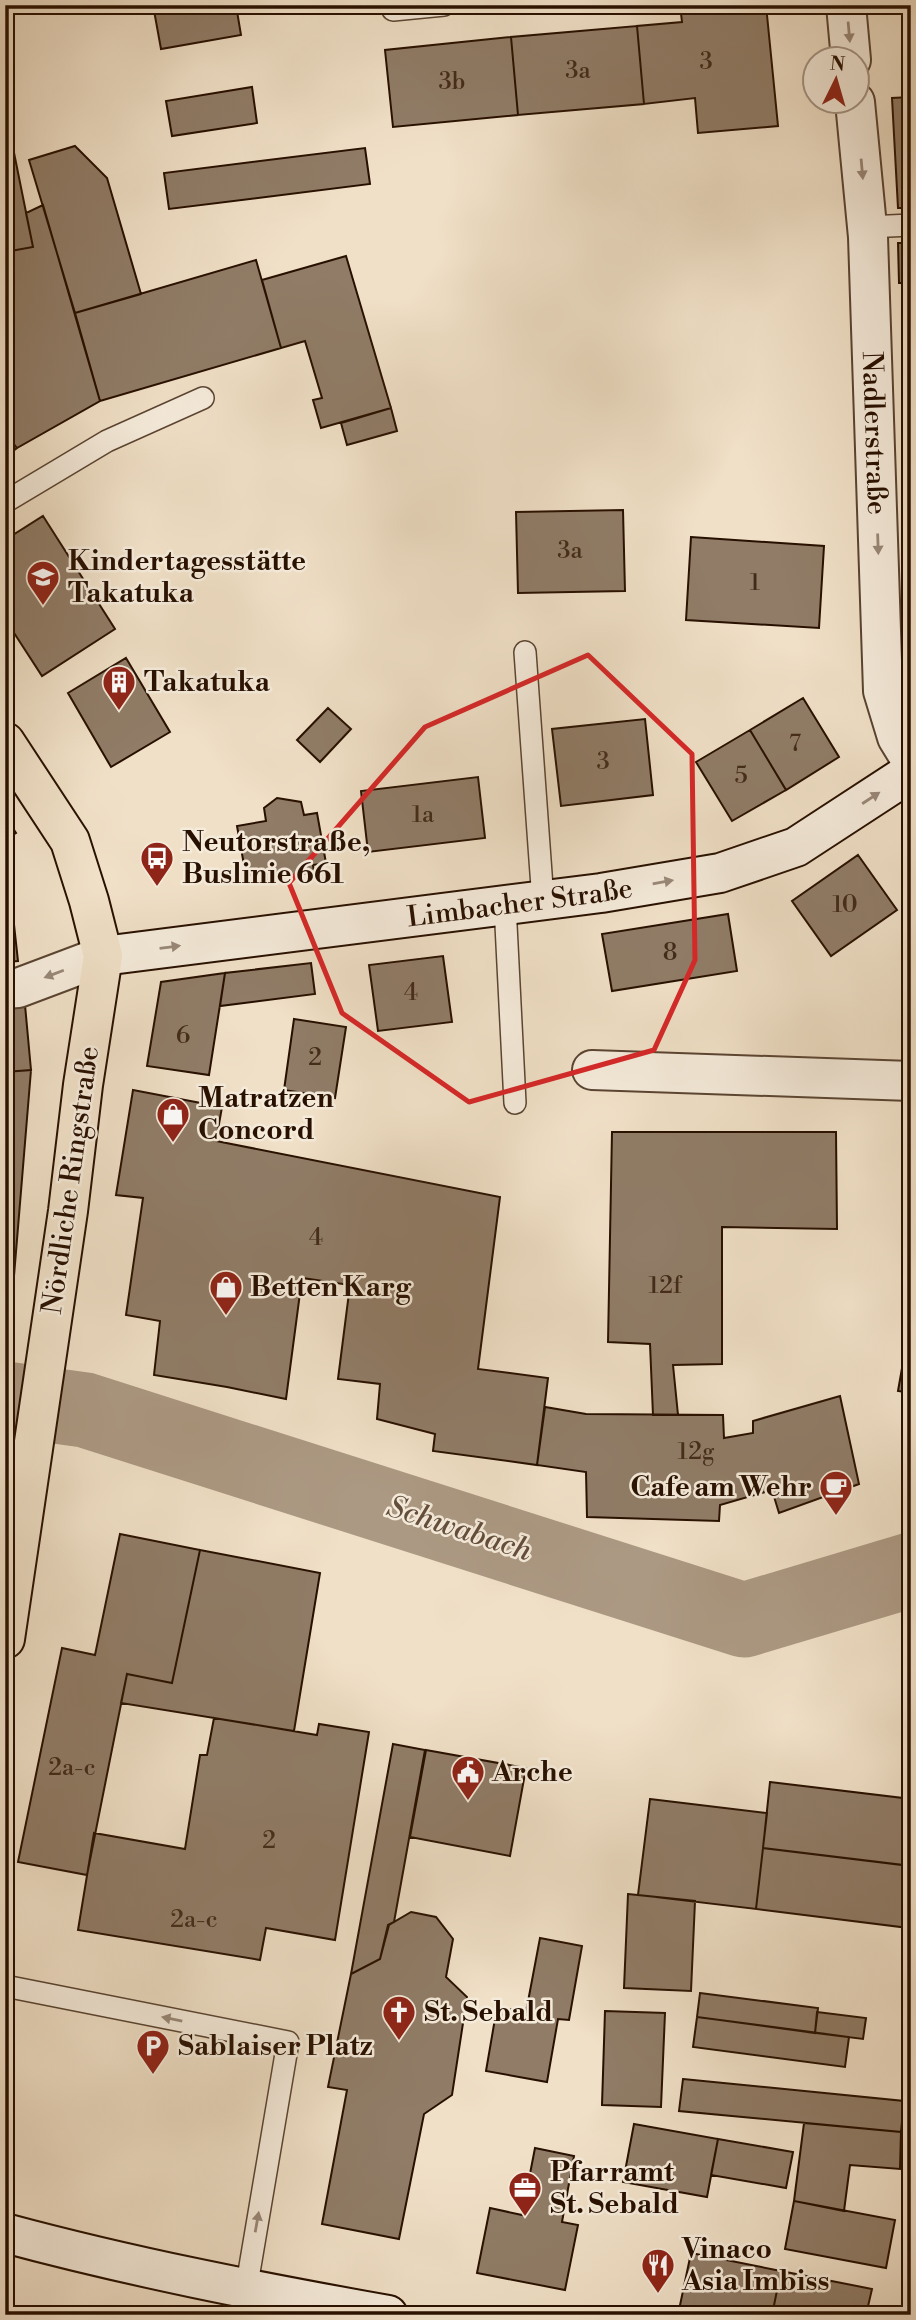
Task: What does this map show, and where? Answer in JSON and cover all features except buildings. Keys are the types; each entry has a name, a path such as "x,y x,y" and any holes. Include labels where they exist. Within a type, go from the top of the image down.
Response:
{"main road":[{"path":"846,5 850,46"},
{"name":"Nadlerstraße","path":"856,116 867,227 883,691 897,737 911,760"},
{"name":"Nördliche Ringstraße","path":"5,742 70,841 103,956 5,1639"},
{"name":"Limbacher Straße","path":"5,989 19,988 103,956 543,901 720,873 796,846 911,772"},
{"path":"592,1070 911,1081"},
{"path":"5,2233 246,2290 388,2315"}],"lane":[{"path":"393,10 444,5"},
{"path":"867,227 911,225"},
{"path":"5,502 107,441 202,398"},
{"path":"525,652 543,901"},
{"path":"505,905 515,1103"},
{"path":"5,1986 288,2042 246,2290"}],"highlighted area":[{"path":"588,655 692,754 695,960 654,1050 469,1102 342,1013 289,883 425,727"}],"waterway":[{"name":"Schwabach","path":"5,1399 85,1410 744,1620 911,1570"}],"place":[{"name":"Kindertagesstätte Takatuka","path":"43,607"},
{"name":"Takatuka","path":"119,712"},
{"name":"Neutorstraße, Buslinie 661","path":"157,888"},
{"name":"Matratzen Concord","path":"173,1144"},
{"name":"Betten Karg","path":"226,1317"},
{"name":"Cafe am Wehr","path":"836,1517"},
{"name":"Arche","path":"468,1802"},
{"name":"St. Sebald","path":"399,2042"},
{"name":"Sablaiser Platz","path":"153,2076"},
{"name":"Pfarramt St. Sebald","path":"525,2218"},
{"name":"Vinaco Asia Imbiss","path":"658,2295"}]}
